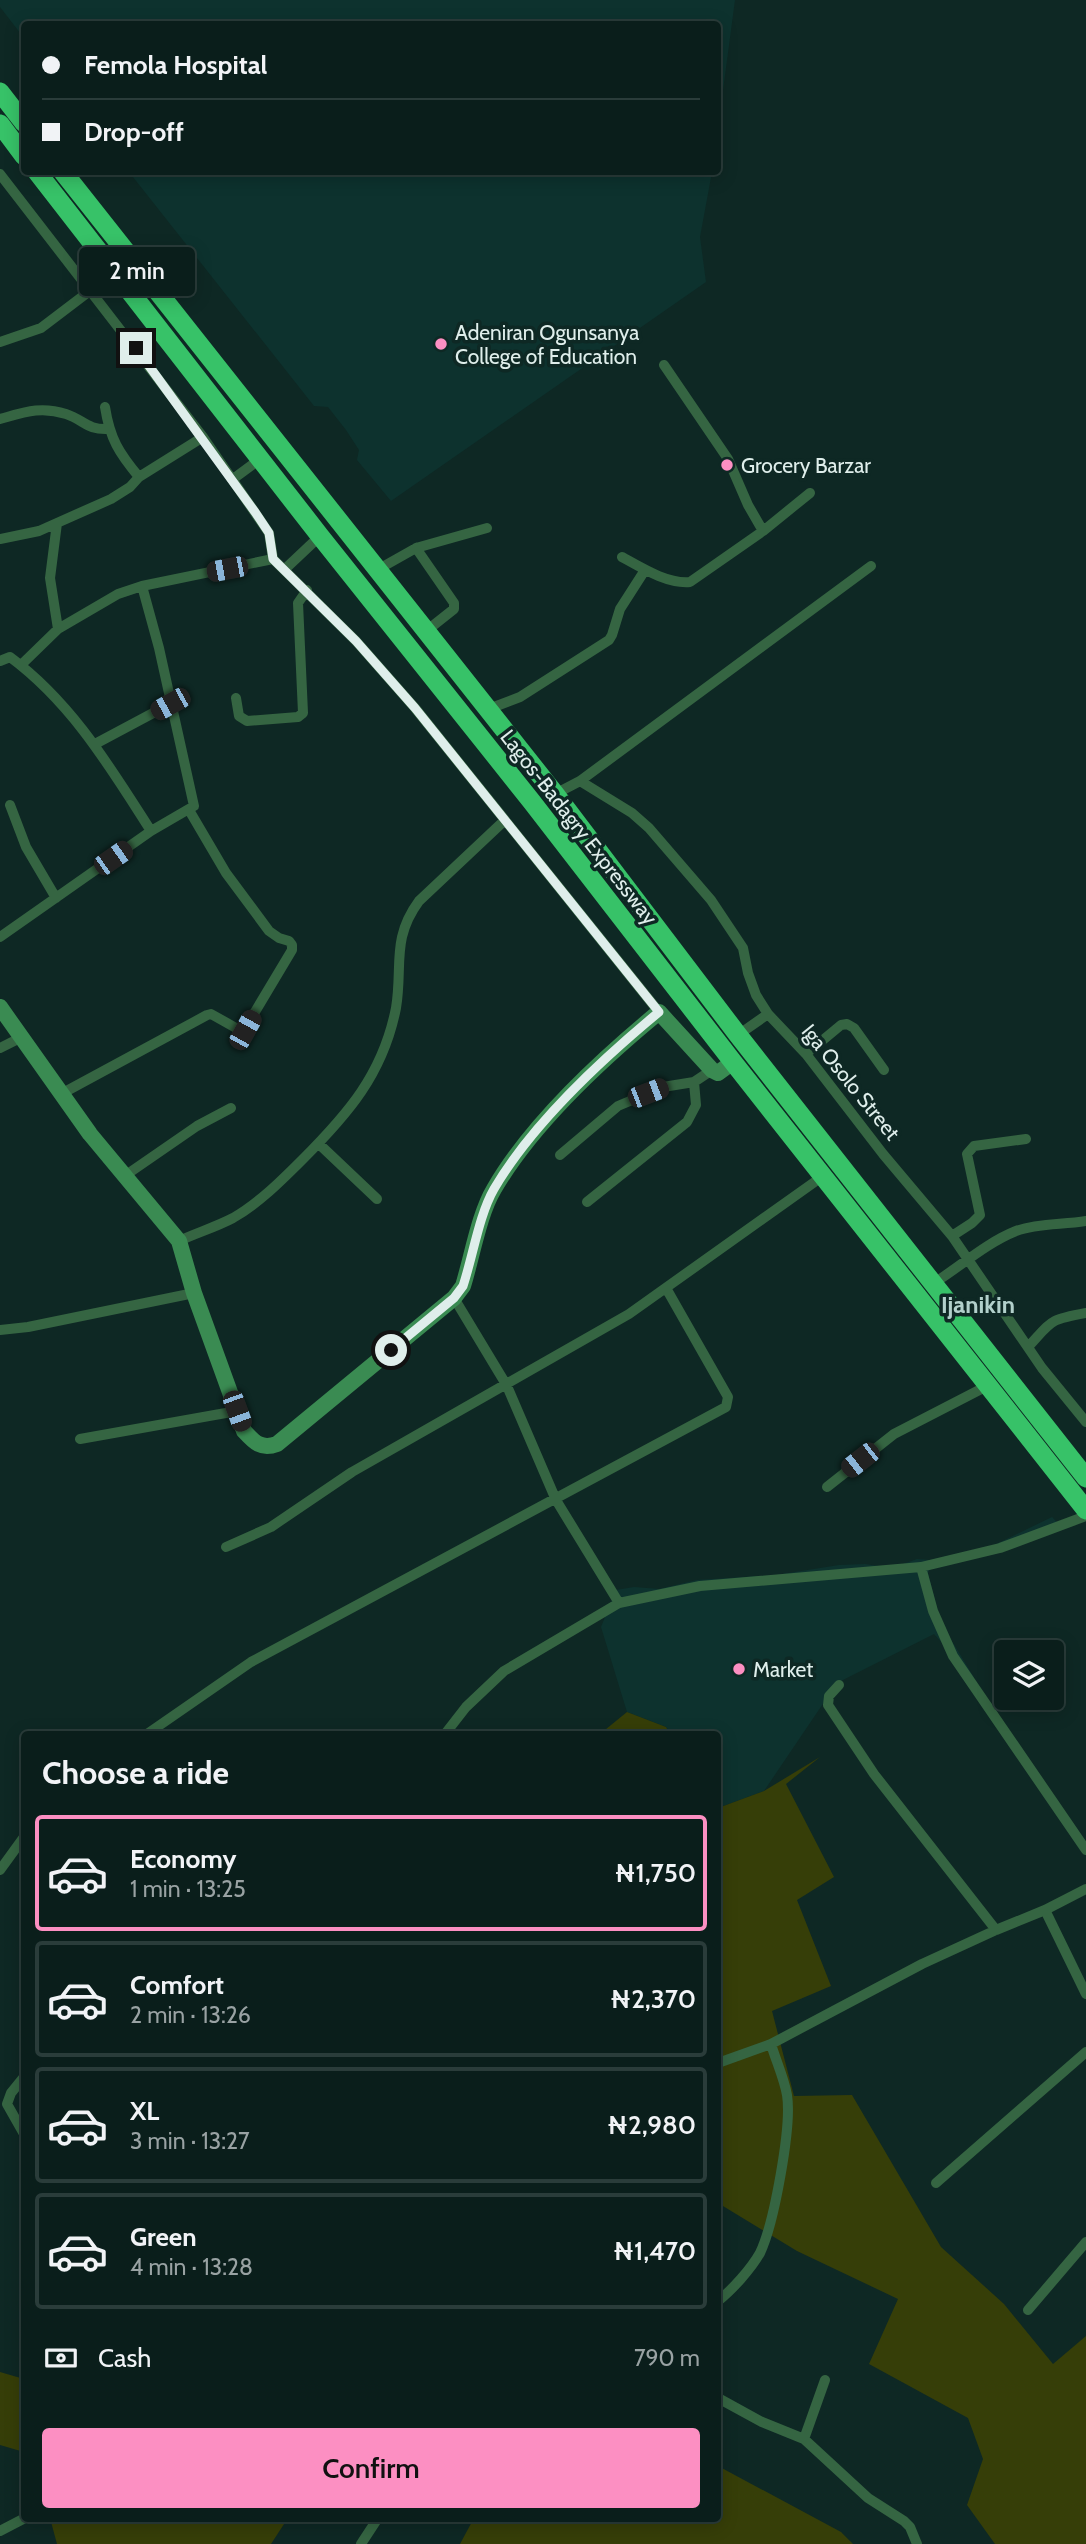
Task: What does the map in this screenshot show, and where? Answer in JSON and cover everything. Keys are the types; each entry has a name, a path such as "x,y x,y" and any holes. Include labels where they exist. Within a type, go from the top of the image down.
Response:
{"highway":[{"path":"0,92 21,119"},
{"path":"0,124 21,152"},
{"name":"Lagos-Badagry Expressway","path":"39,175 1086,1510"},
{"name":"Lagos-Badagry Expressway","path":"65,175 555,794 738,1035 1086,1478"}],"street":[{"path":"0,174 233,479 269,533 273,559 307,590 415,708 659,1012 712,1070 718,1073 733,1062"},
{"path":"0,342 41,328 90,289"},
{"path":"664,365 728,459 748,505 764,531"},
{"path":"105,407 108,429 118,452 139,477"},
{"path":"0,419 36,409 66,414 88,427 108,429"},
{"path":"0,539 24,536 111,499 130,487 139,477 202,437"},
{"path":"233,479 260,459"},
{"path":"622,557 645,570 682,583 690,582 764,531 810,493"},
{"path":"57,523 50,578 58,629"},
{"path":"377,570 416,548 487,528"},
{"path":"285,569 320,536"},
{"path":"416,548 454,603 454,610 425,632"},
{"path":"20,665 58,629 90,609 142,586 273,559"},
{"path":"555,794 580,781 871,566"},
{"path":"486,710 520,697 609,640 620,609 645,570"},
{"path":"0,937 150,831 194,806 159,648 142,586"},
{"path":"236,698 239,716 247,721 298,717 303,713 298,603 307,590"},
{"path":"0,661 10,657 49,690 95,744 150,831"},
{"path":"95,744 170,704"},
{"name":"Iga Osolo Street","path":"580,781 632,813 649,828 711,900 743,948 756,995 768,1014 806,1054 883,1154 952,1236 1028,1347 1086,1422"},
{"path":"10,805 26,847 56,898"},
{"path":"61,1094 207,1015 211,1014 243,1032 292,950 289,941 279,938 261,922 226,873 189,810"},
{"path":"179,1241 232,1219 251,1206 319,1144 356,1103 385,1047 396,1006 401,936 408,916 419,901 505,820"},
{"path":"0,1007 61,1094 179,1241 194,1293 244,1431 256,1444 268,1448 277,1444 454,1298 463,1286 493,1190 518,1154 534,1132 611,1054 659,1012"},
{"path":"738,1035 768,1014"},
{"path":"806,1054 847,1024 854,1028 884,1070"},
{"path":"0,1048 22,1037"},
{"path":"560,1155 618,1106 663,1087 694,1082 712,1070"},
{"path":"587,1202 687,1122 696,1105 694,1082"},
{"path":"126,1175 197,1126 231,1108"},
{"path":"952,1236 980,1215 967,1154 970,1149 974,1146 1026,1139"},
{"path":"319,1144 377,1199"},
{"path":"226,1546 271,1527 352,1472 629,1314 823,1176"},
{"path":"934,1283 992,1243 1019,1230 1086,1221"},
{"path":"151,1731 251,1662 726,1407 728,1397 666,1288"},
{"path":"0,1330 28,1327 194,1293"},
{"path":"454,1298 506,1386 556,1500 619,1603"},
{"path":"1028,1347 1048,1322 1086,1313"},
{"path":"827,1487 894,1434 987,1386"},
{"path":"80,1439 237,1411"},
{"path":"447,1731 466,1707 504,1671 619,1603 700,1586 920,1567 1000,1548 1086,1516"},
{"path":"920,1567 933,1611 953,1656 1086,1850"},
{"path":"839,1685 829,1696 828,1705 874,1774 996,1930"},
{"path":"0,1870 21,1841"},
{"path":"721,2062 771,2044 922,1964 1086,1889"},
{"path":"1045,1910 1086,1994"},
{"path":"721,2298 760,2253 774,2206 788,2113 786,2093 771,2044"},
{"path":"936,2183 1086,2052"},
{"path":"21,2081 7,2104 21,2129"},
{"path":"1028,2310 1086,2242"},
{"path":"804,2439 825,2380"},
{"path":"721,2400 762,2422 804,2439 867,2498 904,2521 918,2544"},
{"path":"0,2531 21,2520"},
{"path":"361,2544 375,2522"}],"shaded area":[{"path":"0,0 735,0 721,105 721,21 21,21 21,34 0,7"},
{"name":"Adeniran Ogunsanya College of Education","path":"131,175 711,175 700,237 706,282 391,501 357,460 359,450 328,407 314,406"},
{"name":"Market","path":"1052,1517 1064,1529 931,1564 928,1573 941,1623 975,1679 934,1634 837,1683 764,1791 721,1807 721,1731 668,1731 666,1727 627,1712 601,1627 616,1590 634,1587 659,1589 697,1580 776,1575 839,1565 865,1564 892,1568 917,1559 930,1560 992,1546"}],"green space":[{"path":"627,1712 666,1727 668,1731 604,1731"},
{"path":"820,1757 786,1784 834,1877 797,1900 831,1986 772,2011 794,2096 852,2095 941,2247 1004,2304 1053,2364 1086,2336 1086,2544 995,2544 967,2505 983,2459 968,2418 869,2364 898,2299 797,2251 721,2205 721,1807 764,1791"},
{"path":"0,2372 21,2378 21,2451 0,2445"},
{"path":"721,2468 841,2532 853,2544 460,2544 472,2522 721,2522"},
{"path":"51,2522 285,2522 271,2544 57,2544"}],"place":[{"name":"Adeniran Ogunsanya College of Education","path":"441,344"},
{"name":"Grocery Barzar","path":"727,465"},
{"name":"Market","path":"739,1669"}],"district":[{"name":"Ijanikin","path":"978,1304"}],"route":[{"path":"136,348 269,533 273,559 356,641 415,708 659,1012 611,1054 534,1132 493,1190 463,1286 454,1298 391,1350"}]}
